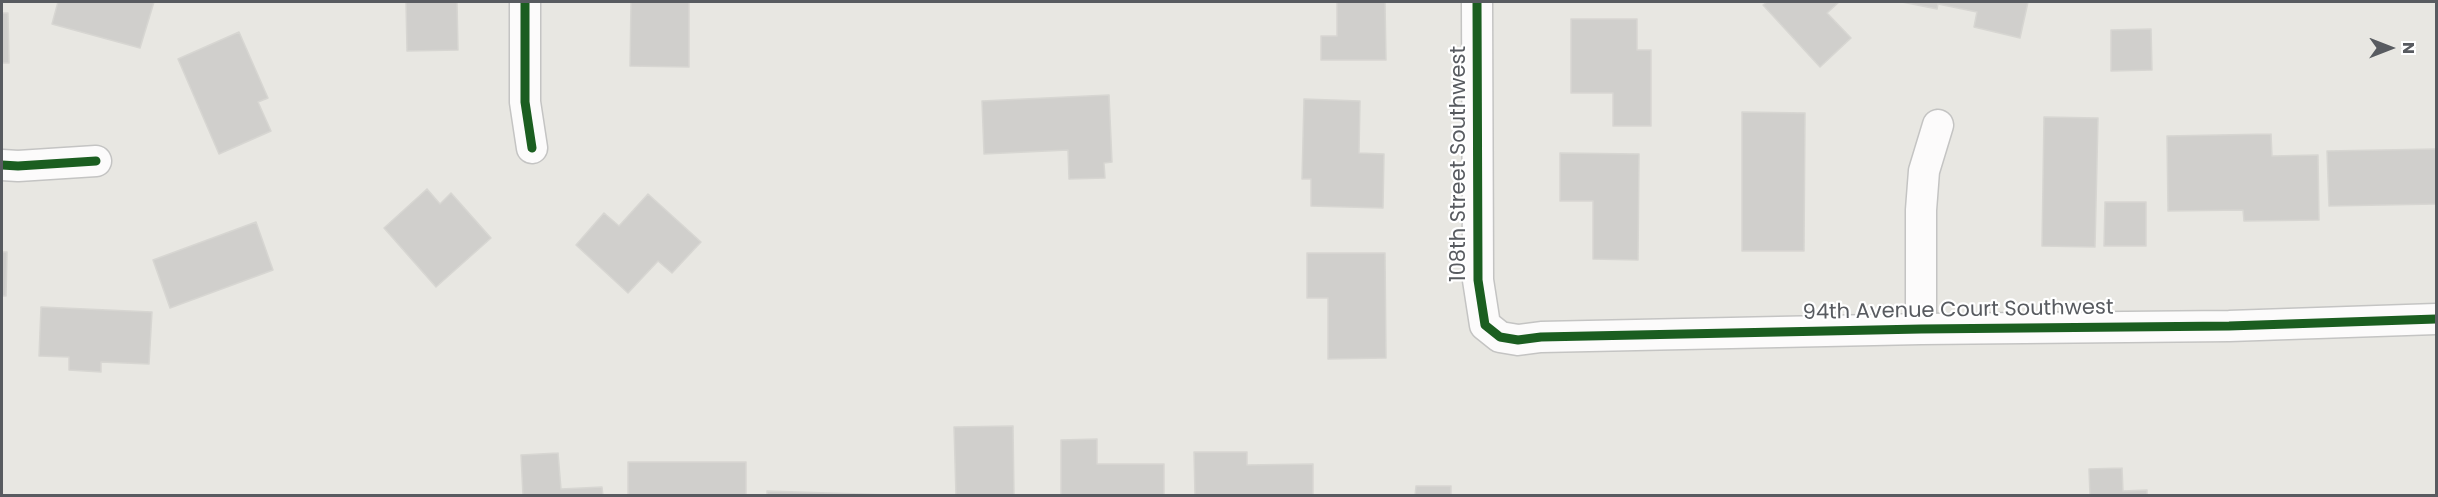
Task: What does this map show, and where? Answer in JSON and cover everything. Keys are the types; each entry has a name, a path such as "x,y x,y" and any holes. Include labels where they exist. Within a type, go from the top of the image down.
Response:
{"street":[{"path":"525,2 525,102 532,148"},
{"name":"108th Street Southwest","path":"1477,2 1478,280 1485,325"},
{"path":"1921,328 1921,210 1924,171 1938,125"},
{"path":"2,165 18,166 96,160"},
{"name":"94th Avenue Court Southwest","path":"1485,325 1500,337 1518,340 1541,337 1921,328 2229,326 2436,319"}],"building":[{"path":"58,2 154,2 140,48 52,24"},
{"path":"406,2 457,2 458,50 407,51"},
{"path":"631,2 689,2 689,67 630,66"},
{"path":"1337,2 1385,2 1386,60 1321,60 1321,36 1337,36"},
{"path":"1767,2 1839,2 1827,13 1851,38 1820,67 1763,5"},
{"path":"1902,2 2028,2 2020,38 1974,27 1977,12 1938,4 1937,9"},
{"path":"2,13 8,13 9,63 2,63"},
{"path":"1571,19 1637,19 1637,50 1651,50 1651,126 1613,126 1613,93 1571,93"},
{"path":"2151,29 2152,70 2111,71 2111,30"},
{"path":"239,32 268,98 258,102 271,131 219,154 178,59"},
{"path":"1109,95 1112,162 1104,163 1105,178 1069,179 1068,150 984,154 982,101"},
{"path":"1304,99 1360,101 1359,153 1384,154 1383,208 1311,206 1311,179 1302,179"},
{"path":"1742,112 1805,113 1804,251 1742,251"},
{"path":"2044,117 2098,118 2095,247 2042,246"},
{"path":"2271,134 2272,156 2318,155 2319,220 2244,221 2243,210 2168,211 2167,136"},
{"path":"2436,149 2436,204 2329,206 2327,151"},
{"path":"1560,153 1639,154 1638,260 1593,259 1593,201 1560,201"},
{"path":"427,189 440,204 451,193 491,238 436,287 384,228"},
{"path":"648,194 701,242 672,273 658,261 628,293 576,245 604,213 619,226"},
{"path":"2105,202 2146,202 2146,246 2104,246"},
{"path":"256,222 273,270 170,308 153,260"},
{"path":"2,252 7,252 6,296 2,296"},
{"path":"1307,253 1385,253 1386,358 1328,359 1328,298 1307,298"},
{"path":"41,307 152,312 149,364 101,362 101,372 69,370 69,357 39,356"},
{"path":"1013,426 1014,496 956,496 954,427"},
{"path":"1097,439 1097,464 1164,464 1164,496 1061,496 1061,440"},
{"path":"1194,452 1247,452 1247,465 1313,464 1313,496 1195,496"},
{"path":"558,453 561,489 602,487 603,496 523,496 521,455"},
{"path":"628,462 746,462 746,496 628,496"},
{"path":"2122,468 2123,491 2147,490 2147,496 2090,496 2089,469"},
{"path":"1416,486 1451,486 1451,496 1415,496"},
{"path":"767,491 891,495 891,496 767,496"}],"cycle path":[{"path":"525,2 525,102 532,148"},
{"path":"1477,2 1478,280 1485,325 1500,337 1518,340 1541,337 1921,329 2229,326 2436,319"},
{"path":"2,165 96,161"}]}
